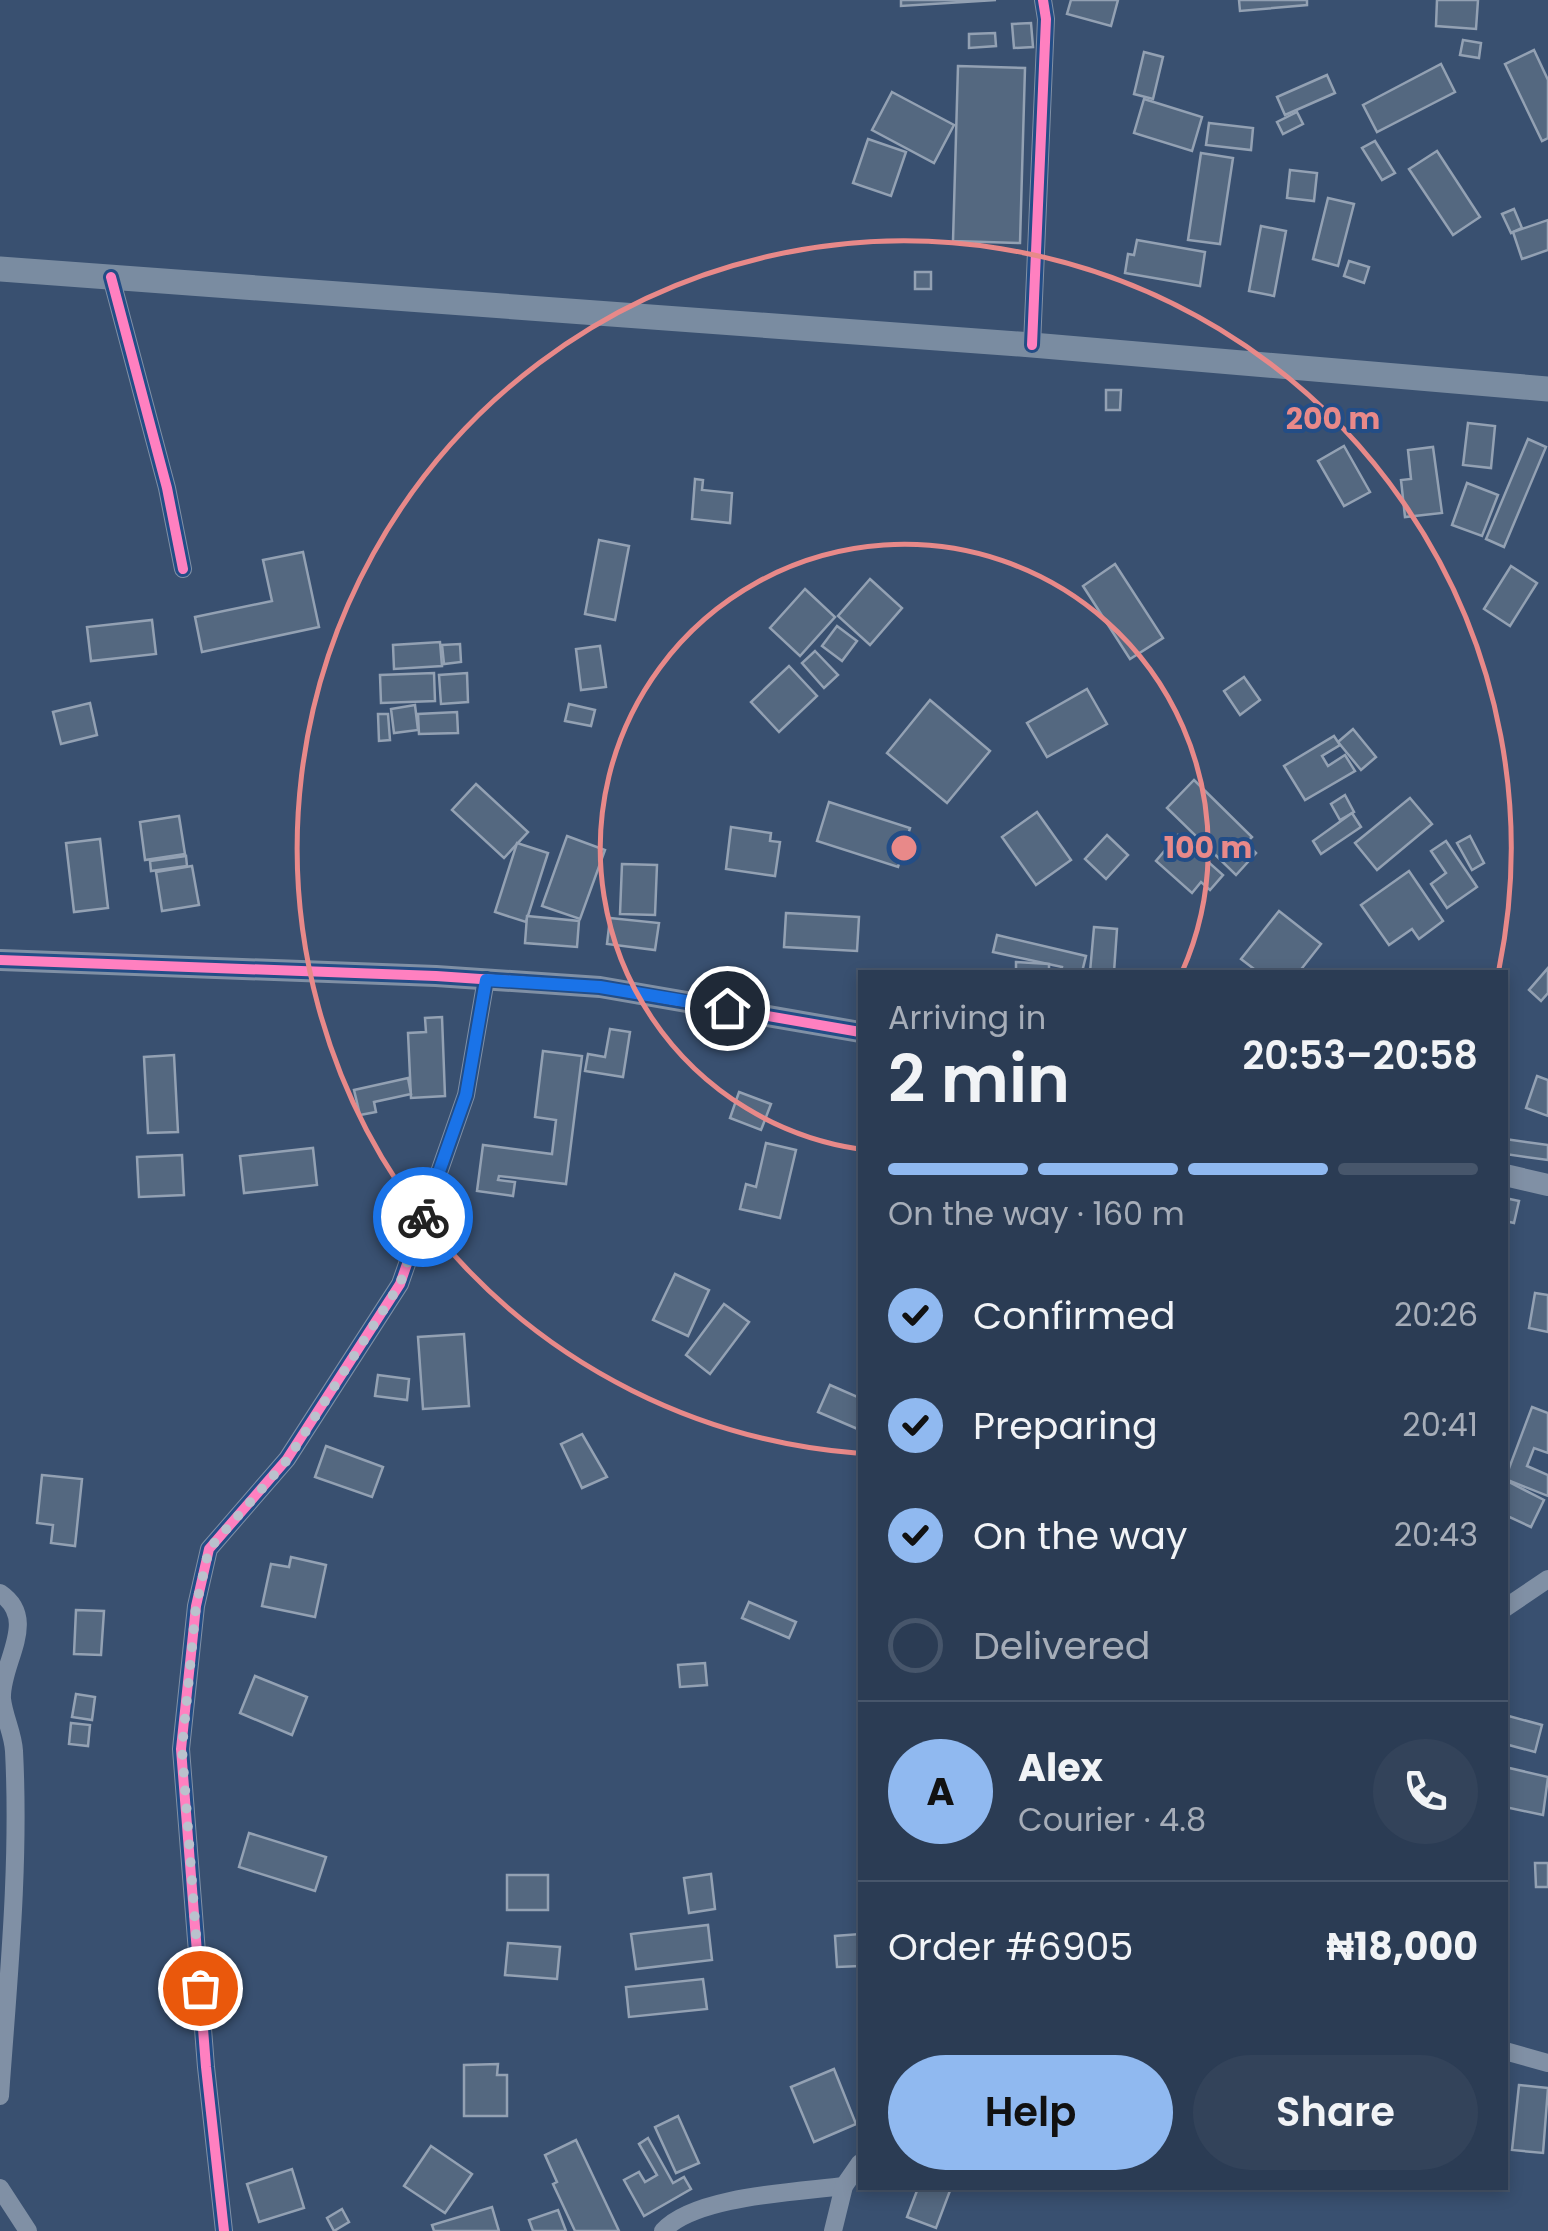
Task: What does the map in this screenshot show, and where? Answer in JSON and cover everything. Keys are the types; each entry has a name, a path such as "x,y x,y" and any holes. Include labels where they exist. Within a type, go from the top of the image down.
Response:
{"main road":[{"path":"0,269 1548,389"}],"street":[{"path":"1032,346 1046,20 1043,0"},
{"path":"111,278 168,488 183,569"},
{"path":"0,960 600,987 858,1032"},
{"path":"224,2231 206,2067 182,1749 196,1606 209,1549 288,1459 400,1284 466,1095 486,980"},
{"path":"1508,1176 1548,1186"},
{"path":"1508,1606 1548,1579"},
{"path":"0,1593 18,1615 2,1698 14,1751 12,1924 0,2096"},
{"path":"1508,2052 1548,2063"},
{"path":"833,2231 844,2186 858,2166"},
{"path":"663,2231 672,2221 703,2206 844,2186"},
{"path":"0,2188 28,2231"}],"building":[{"path":"901,0 996,0 901,6"},
{"path":"1071,0 1118,0 1111,26 1067,14"},
{"path":"1239,0 1307,0 1307,5 1240,11"},
{"path":"1437,0 1478,0 1476,29 1436,26"},
{"path":"1031,23 1033,47 1014,48 1012,24"},
{"path":"995,33 996,46 969,48 969,34"},
{"path":"1463,40 1481,43 1479,58 1460,55"},
{"path":"1534,50 1548,80 1548,138 1542,141 1505,64"},
{"path":"1144,52 1163,57 1153,99 1134,94"},
{"path":"1441,64 1455,92 1377,132 1363,105"},
{"path":"958,66 1025,68 1020,243 953,241"},
{"path":"1327,75 1335,93 1285,115 1277,97"},
{"path":"892,92 954,125 934,163 872,130"},
{"path":"1144,99 1202,117 1192,151 1134,133"},
{"path":"1297,112 1303,124 1283,134 1277,122"},
{"path":"1209,123 1253,128 1251,150 1206,145"},
{"path":"868,139 906,152 891,196 853,183"},
{"path":"1375,141 1395,173 1382,180 1362,148"},
{"path":"1437,151 1480,217 1453,235 1409,169"},
{"path":"1201,153 1233,158 1220,244 1188,240"},
{"path":"1290,170 1317,173 1314,201 1287,198"},
{"path":"1328,198 1354,204 1338,266 1313,259"},
{"path":"1514,209 1522,228 1511,233 1502,214"},
{"path":"1548,220 1548,250 1522,259 1513,232"},
{"path":"1261,226 1286,231 1274,296 1249,291"},
{"path":"1137,240 1205,252 1200,286 1125,273 1128,254 1134,255"},
{"path":"1349,261 1369,267 1364,283 1344,276"},
{"path":"915,272 931,272 931,289 915,289"},
{"path":"1106,390 1121,390 1120,410 1106,410"},
{"path":"1468,423 1495,426 1491,468 1463,465"},
{"path":"1528,439 1546,447 1504,547 1486,539"},
{"path":"1344,446 1370,492 1344,506 1318,461"},
{"path":"1433,447 1442,513 1405,517 1401,480 1411,479 1408,450"},
{"path":"695,479 703,480 702,490 732,493 730,523 692,519"},
{"path":"1467,483 1498,495 1482,536 1452,525"},
{"path":"599,540 629,546 615,620 585,614"},
{"path":"303,552 319,627 202,652 195,617 272,601 263,560"},
{"path":"1115,564 1163,638 1130,659 1083,586"},
{"path":"1511,566 1537,583 1510,626 1484,609"},
{"path":"870,579 902,608 870,645 838,616"},
{"path":"805,589 835,617 800,656 770,628"},
{"path":"152,620 156,654 91,661 87,627"},
{"path":"837,626 857,641 842,661 822,646"},
{"path":"440,642 442,666 394,669 393,645"},
{"path":"460,644 461,662 444,664 442,645"},
{"path":"600,646 606,687 581,690 576,649"},
{"path":"815,651 838,675 824,688 802,663"},
{"path":"789,666 817,696 779,732 751,702"},
{"path":"434,673 435,701 381,703 380,675"},
{"path":"467,673 468,702 441,704 439,675"},
{"path":"1244,677 1260,700 1240,715 1224,691"},
{"path":"1087,689 1107,724 1047,757 1027,723"},
{"path":"930,700 990,751 947,803 887,753"},
{"path":"90,703 97,735 61,744 53,712"},
{"path":"569,704 595,710 591,726 565,721"},
{"path":"415,705 418,730 394,733 391,709"},
{"path":"457,712 458,733 419,734 418,714"},
{"path":"378,714 388,714 390,740 379,741"},
{"path":"1353,729 1376,757 1361,770 1338,742"},
{"path":"1334,736 1340,745 1322,756 1328,766 1345,755 1355,771 1305,800 1284,766"},
{"path":"1194,780 1252,837 1246,843 1256,853 1236,875 1167,808"},
{"path":"476,784 528,832 504,858 452,810"},
{"path":"1345,795 1354,812 1340,820 1331,804"},
{"path":"1410,798 1432,824 1377,870 1355,843"},
{"path":"829,802 910,828 898,867 817,841"},
{"path":"1037,812 1071,860 1036,885 1002,837"},
{"path":"1352,813 1361,827 1321,854 1313,841"},
{"path":"179,816 185,854 145,860 140,822"},
{"path":"731,827 771,833 770,841 780,842 775,876 726,869"},
{"path":"1107,835 1128,855 1106,879 1085,859"},
{"path":"1178,835 1223,875 1210,890 1201,882 1192,893 1156,861"},
{"path":"567,836 605,850 580,919 542,906"},
{"path":"1470,836 1484,863 1472,870 1457,843"},
{"path":"100,839 108,908 74,912 66,843"},
{"path":"1446,841 1477,887 1447,908 1431,884 1446,873 1431,851"},
{"path":"517,843 548,853 526,922 495,912"},
{"path":"186,856 187,866 151,871 150,861"},
{"path":"622,864 657,865 655,915 620,914"},
{"path":"192,866 199,905 162,911 156,872"},
{"path":"1409,871 1443,921 1419,939 1412,929 1389,945 1361,905"},
{"path":"1279,911 1321,944 1301,970 1255,970 1241,959"},
{"path":"786,913 859,917 857,951 784,947"},
{"path":"527,916 579,921 577,947 525,943"},
{"path":"610,918 659,923 655,950 607,944"},
{"path":"1094,927 1117,929 1114,970 1090,970"},
{"path":"997,935 1086,956 1082,970 1061,970 1062,967 993,952"},
{"path":"1016,962 1049,964 1049,970 1016,970"},
{"path":"1548,968 1548,993 1541,1001 1529,990"},
{"path":"442,1017 445,1096 411,1098 408,1033 426,1032 425,1018"},
{"path":"610,1029 630,1032 623,1077 585,1071 588,1054 605,1057"},
{"path":"543,1051 582,1056 566,1184 499,1176 498,1180 515,1182 513,1196 477,1191 483,1145 552,1154 556,1120 535,1117"},
{"path":"174,1055 178,1132 148,1133 144,1057"},
{"path":"1537,1076 1548,1080 1548,1116 1526,1108"},
{"path":"408,1078 411,1094 374,1102 376,1112 360,1115 354,1090"},
{"path":"739,1092 771,1104 761,1130 730,1118"},
{"path":"1508,1139 1548,1145 1548,1160 1508,1154"},
{"path":"766,1143 796,1150 780,1218 740,1209 746,1184 756,1187"},
{"path":"313,1148 317,1185 244,1193 240,1156"},
{"path":"182,1155 184,1195 139,1197 137,1157"},
{"path":"1508,1199 1519,1201 1514,1223 1508,1222"},
{"path":"675,1274 709,1290 688,1336 653,1320"},
{"path":"1535,1293 1548,1295 1548,1332 1529,1328"},
{"path":"724,1304 749,1322 710,1374 686,1355"},
{"path":"464,1334 469,1406 423,1409 418,1337"},
{"path":"378,1375 409,1379 407,1400 375,1396"},
{"path":"830,1385 858,1397 858,1429 818,1412"},
{"path":"1532,1407 1548,1413 1548,1453 1534,1448 1527,1466 1548,1475 1548,1496 1508,1480"},
{"path":"582,1434 607,1477 582,1488 561,1444"},
{"path":"326,1446 383,1467 372,1497 315,1477"},
{"path":"42,1475 82,1479 75,1546 51,1543 53,1525 37,1523"},
{"path":"1508,1482 1544,1500 1531,1527 1508,1516"},
{"path":"291,1557 326,1565 315,1617 262,1606 271,1564 289,1567"},
{"path":"749,1602 796,1622 789,1638 742,1618"},
{"path":"76,1610 104,1611 101,1655 74,1654"},
{"path":"705,1663 707,1685 680,1687 678,1665"},
{"path":"255,1676 307,1697 292,1735 240,1713"},
{"path":"76,1694 95,1697 92,1720 72,1717"},
{"path":"1508,1716 1542,1725 1535,1752 1508,1745"},
{"path":"71,1723 90,1725 88,1746 69,1744"},
{"path":"1508,1768 1548,1777 1543,1815 1508,1808"},
{"path":"249,1833 326,1857 315,1891 239,1867"},
{"path":"1535,1863 1548,1863 1548,1887 1536,1887"},
{"path":"711,1874 715,1909 689,1913 684,1878"},
{"path":"507,1875 548,1875 548,1910 507,1910"},
{"path":"708,1925 712,1960 636,1969 631,1934"},
{"path":"858,1934 858,1966 837,1967 835,1936"},
{"path":"508,1943 560,1947 557,1979 505,1975"},
{"path":"703,1979 707,2009 629,2017 626,1987"},
{"path":"498,2064 497,2075 507,2075 507,2116 464,2116 464,2065"},
{"path":"834,2069 856,2124 814,2142 791,2087"},
{"path":"1519,2085 1548,2088 1543,2153 1512,2150"},
{"path":"678,2116 699,2163 676,2173 655,2127"},
{"path":"648,2138 673,2183 684,2177 691,2189 644,2216 624,2180 639,2172 645,2182 657,2175 639,2144"},
{"path":"576,2140 619,2231 575,2231 553,2184 557,2182 545,2155"},
{"path":"431,2146 472,2174 445,2213 404,2186"},
{"path":"292,2169 304,2208 259,2222 247,2184"},
{"path":"917,2190 950,2190 936,2228 907,2217"},
{"path":"492,2207 499,2231 434,2231 432,2225"},
{"path":"342,2209 349,2222 334,2231 327,2218"},
{"path":"558,2210 566,2231 533,2231 529,2220"}],"cycle path":[{"path":"1032,345 1046,19 1043,0"},
{"path":"111,277 167,488 183,569"},
{"path":"0,960 436,976 600,987 858,1032"},
{"path":"224,2231 206,2067 181,1749 196,1606 209,1549 287,1459 400,1284 466,1095 486,979"}],"way so far":[{"path":"200,1988 182,1749 196,1606 209,1549 288,1459 400,1284 423,1217"}],"route":[{"path":"423,1217 466,1095 486,980 600,987 727,1008"}]}
